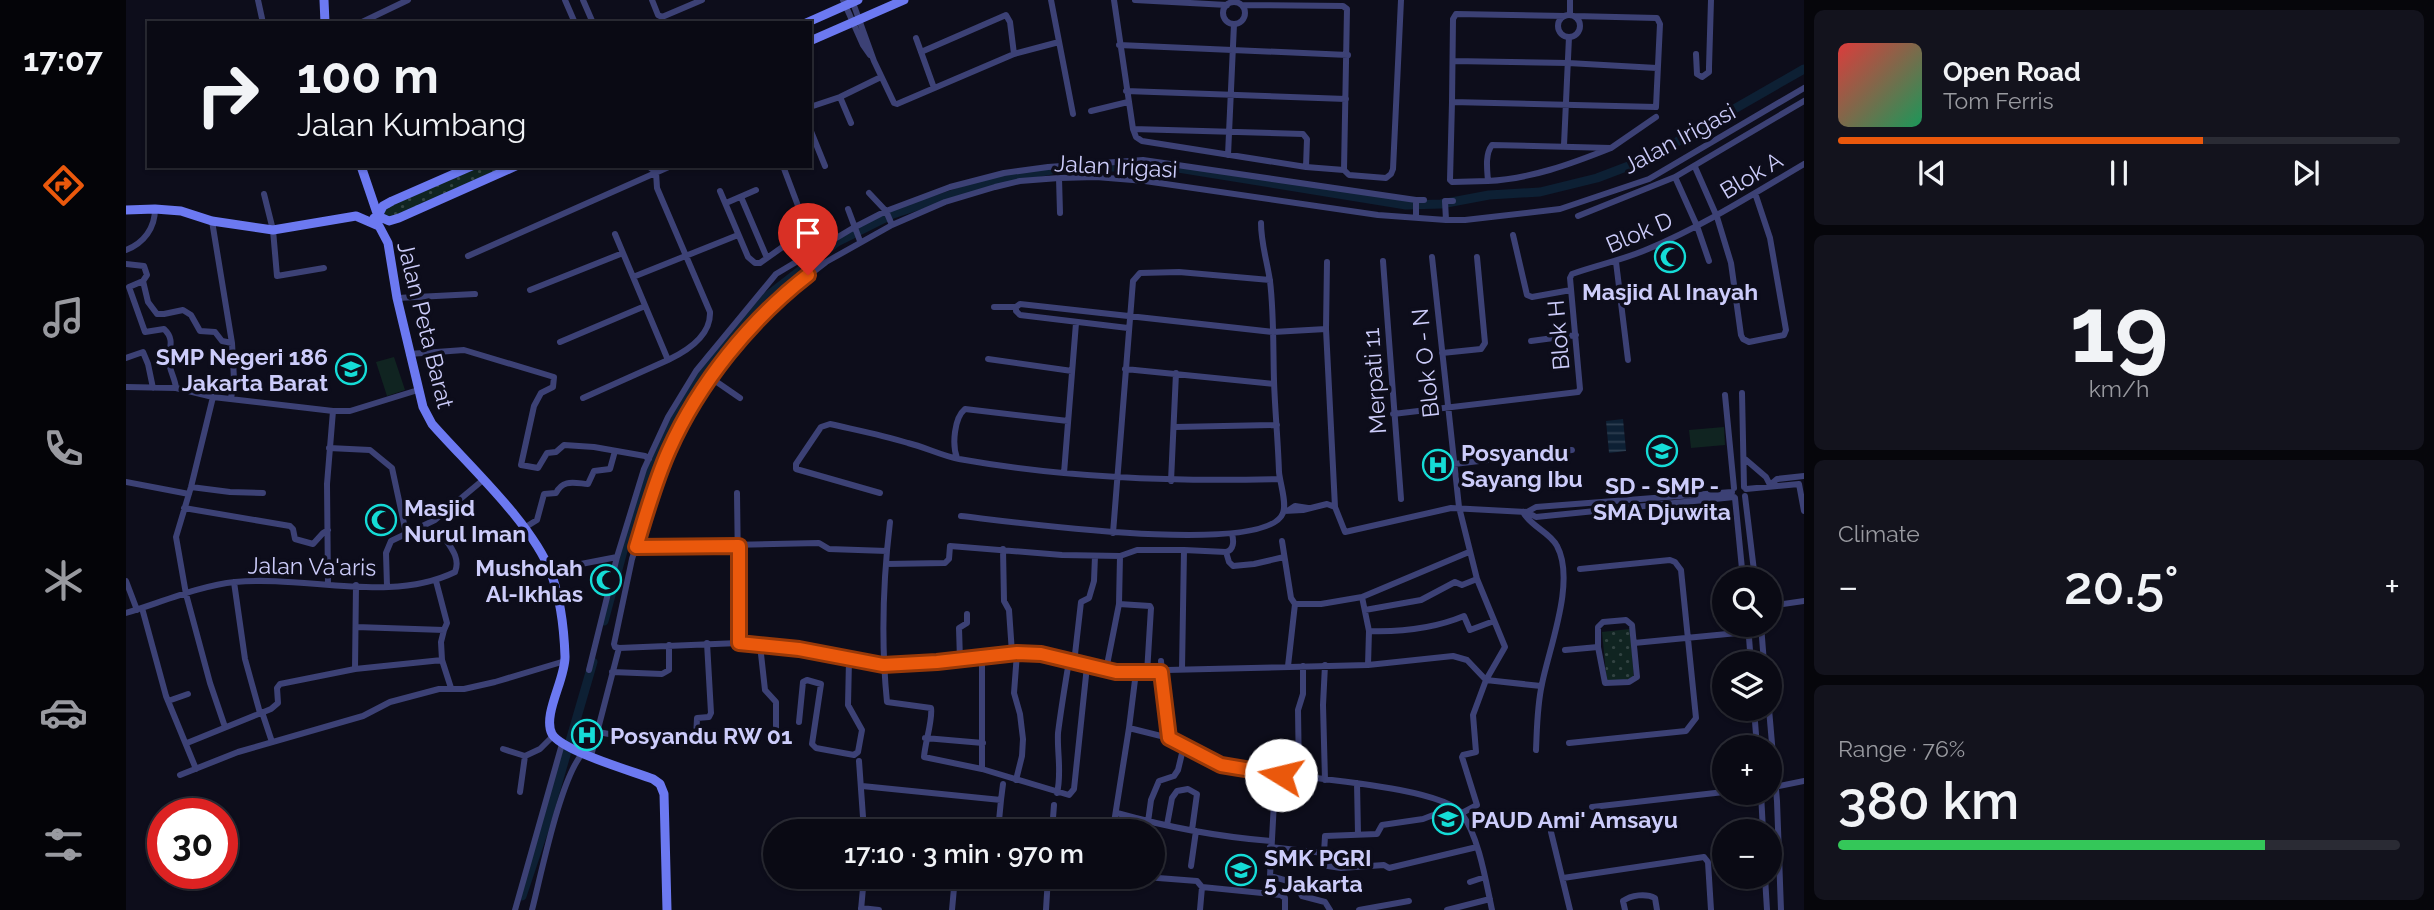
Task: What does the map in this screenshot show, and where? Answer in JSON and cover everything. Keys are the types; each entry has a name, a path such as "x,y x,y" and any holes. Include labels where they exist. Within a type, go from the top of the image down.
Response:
{"main road":[{"path":"324,0 325,21"},
{"path":"812,40 904,0"},
{"path":"810,21 850,2"},
{"path":"362,168 378,216 389,221 511,168"},
{"path":"126,210 181,211 212,221 273,230 356,216 368,221 378,216 383,206 468,168"},
{"path":"432,184 439,200"},
{"name":"Jalan Peta Barat","path":"368,221 379,226 387,243 409,354 418,390 432,424 524,528 550,570 559,595 565,661 550,718 553,736"},
{"path":"553,736 562,744 660,784 665,802 667,910"}],"street":[{"path":"258,0 263,21"},
{"path":"367,21 408,0"},
{"path":"565,0 574,21"},
{"path":"583,0 592,21"},
{"path":"652,0 658,15 662,17 702,0"},
{"path":"1051,0 1073,114"},
{"path":"1114,0 1133,129 1136,137 1142,141 1306,167 1344,170 1349,175 1386,178 1391,174 1401,0"},
{"path":"1135,0 1345,7 1348,12 1348,55 1344,170"},
{"path":"1570,0 1570,16"},
{"path":"1696,54 1697,74 1702,77 1709,72 1711,0"},
{"path":"850,2 874,61 897,104 1014,54 1059,42"},
{"path":"1227,5 1224,18 1234,24 1240,23 1245,17 1245,11 1238,2"},
{"path":"1452,102 1656,107 1660,24 1657,18 1456,14 1453,19 1450,180 1509,180 1572,164 1611,148 1656,117"},
{"path":"921,52 1006,15 1010,22 1014,54"},
{"path":"1570,16 1578,19 1580,29 1574,36 1569,37 1561,33 1559,28 1561,19 1570,16"},
{"path":"1228,155 1234,24"},
{"path":"1564,145 1569,37"},
{"path":"916,38 934,88"},
{"path":"1119,45 1348,55"},
{"path":"1453,61 1657,68"},
{"path":"812,106 840,97 881,76"},
{"name":"Jalan Irigasi","path":"619,648 614,644 636,547 670,448 711,378 727,355 791,289 856,235 889,218 953,193 1005,179 1048,173 1059,178 1104,169 1145,181 1378,215 1465,220 1560,209 1649,179 1804,88"},
{"path":"1126,91 1346,99"},
{"path":"840,97 850,122"},
{"path":"1578,216 1695,167 1804,101"},
{"path":"1091,110 1128,102"},
{"path":"1133,129 1305,135 1306,167"},
{"path":"812,134 825,166"},
{"path":"1488,181 1487,158 1492,145 1611,148"},
{"path":"589,670 617,557 649,458 667,417 695,371 776,274 889,218 953,193 1005,179 1104,169 1143,160 1416,202 1424,200"},
{"name":"Blok A","path":"1717,217 1804,165"},
{"path":"1695,167 1717,217 1731,263 1743,339 1749,342 1784,335 1786,326 1770,238 1755,193"},
{"path":"583,398 691,347 710,321 710,312 657,188 647,176 648,168"},
{"path":"650,168 656,172"},
{"path":"468,256 666,168"},
{"path":"720,191 738,235 751,261 755,263 767,258 805,231 806,227 784,168"},
{"path":"656,172 657,188"},
{"path":"1675,177 1709,261"},
{"path":"1059,178 1059,208"},
{"path":"726,203 756,190"},
{"path":"869,193 889,218"},
{"path":"264,194 273,230 278,277 324,268"},
{"path":"741,197 767,258"},
{"path":"1446,217 1445,201 1453,201"},
{"path":"1416,202 1416,216"},
{"path":"126,250 137,246 146,236 153,226 155,209"},
{"path":"848,209 856,235"},
{"name":"Blok D","path":"1573,273 1616,262 1717,217"},
{"path":"212,221 232,343 234,379 231,399"},
{"path":"1261,223 1261,242 1270,281 1279,479 1287,510"},
{"path":"615,233 668,360"},
{"path":"634,277 738,235"},
{"path":"1513,235 1527,295 1532,297 1571,290"},
{"path":"530,290 623,253"},
{"name":"Blok O - N","path":"1432,257 1459,507 1477,579 1505,647 1486,680"},
{"path":"1442,353 1481,349 1485,343 1477,257"},
{"name":"Merpati 11","path":"1383,261 1401,499"},
{"path":"1327,262 1326,329 1335,507 1343,530 1348,532 1404,517 1459,507 1525,512 1536,507 1734,494 1739,499 1745,491 1773,485 1799,484 1804,511"},
{"path":"1616,262 1628,360"},
{"path":"126,264 144,266 147,275 143,281 129,287 145,332 164,329 167,332 172,350 168,360 176,388"},
{"path":"1113,533 1133,281 1140,273 1179,272 1270,281"},
{"name":"Blok H","path":"1448,409 1577,393 1580,389 1570,278 1573,273"},
{"path":"143,281 148,302 157,314 183,310 191,315 200,331 215,332 222,341 232,343"},
{"path":"397,298 475,294"},
{"path":"994,307 1016,307 1020,304 1273,332 1326,329"},
{"path":"560,342 645,306"},
{"path":"1016,307 1020,314 1128,328"},
{"path":"1065,473 1076,323"},
{"path":"1531,341 1576,335"},
{"path":"409,354 464,350 554,377 553,387 541,393 534,407 521,465 538,468 547,453 556,452 564,444 649,458"},
{"path":"126,358 143,352 153,388"},
{"path":"988,359 1072,371"},
{"path":"1125,369 1274,384"},
{"path":"1171,481 1176,373"},
{"path":"711,378 740,398"},
{"path":"126,387 176,388 213,397 333,411 351,411 418,390"},
{"path":"1742,393 1745,491 1754,567"},
{"path":"1726,395 1742,567"},
{"path":"213,397 176,537 186,594 225,727"},
{"path":"957,458 954,444 959,416 965,409 1068,421"},
{"path":"1394,414 1448,409"},
{"path":"328,585 327,484 333,411"},
{"path":"880,493 796,470 796,464 821,427 830,424 957,458 1065,473 1171,481 1279,479"},
{"path":"1175,427 1277,425"},
{"path":"329,448 370,450 392,468 406,533"},
{"path":"1454,464 1572,450"},
{"path":"524,528 537,520 544,494 556,493 560,485 565,483 588,484 594,471 610,469 615,451"},
{"path":"1745,459 1773,485"},
{"path":"1773,485 1777,479 1804,476"},
{"name":"Jalan Va'aris","path":"126,613 234,582 387,586 387,547 391,541 435,520 483,480"},
{"path":"126,482 190,491 263,492"},
{"path":"1734,494 1740,485 1745,491"},
{"path":"737,493 739,643"},
{"path":"961,516 1113,533 1232,534 1269,527 1287,510 1303,510 1327,504 1335,507"},
{"path":"184,508 290,526 295,539 313,544 328,530"},
{"path":"1525,512 1528,521 1557,544 1562,562 1561,607 1541,686 1536,750"},
{"path":"890,522 883,665 887,702 931,708 933,713 925,738 923,757 982,769 1069,795 1074,789 1087,666"},
{"path":"886,564 945,563 950,546 1095,556 1120,556 1137,550 1226,552 1234,540 1232,534"},
{"path":"387,586 436,581 455,572 457,566 454,551 446,540"},
{"path":"1282,541 1291,598 1295,604 1288,666"},
{"path":"636,547 819,543 829,549 887,551"},
{"path":"1003,550 1004,601 1009,610 1015,653 1014,693 1023,739 1016,780"},
{"path":"1182,669 1184,550"},
{"path":"1226,552 1233,566 1284,557"},
{"path":"1295,604 1321,604 1362,597 1469,552"},
{"path":"1057,793 1060,779 1057,758 1058,732 1081,602 1089,598 1093,590 1095,556"},
{"path":"1106,670 1119,604 1120,556"},
{"path":"550,570 617,557"},
{"path":"1569,743 1686,731 1696,718 1681,570 1675,562 1670,560 1580,569"},
{"path":"1365,610 1421,600 1455,582 1462,585 1477,579"},
{"path":"126,581 139,609 168,701 196,769"},
{"path":"436,581 447,623 442,642 442,660 451,688"},
{"path":"234,582 245,659 272,743"},
{"path":"355,669 356,585"},
{"path":"1362,597 1369,631 1368,665"},
{"path":"1782,604 1804,601"},
{"path":"1119,604 1151,608 1147,673"},
{"path":"960,660 958,628 967,623 967,614"},
{"path":"1369,631 1402,632 1446,624 1464,616 1470,630 1494,621"},
{"path":"1626,620 1632,625 1637,677 1629,682 1608,684 1602,681 1598,647 1597,632 1601,624 1626,620"},
{"path":"356,627 444,630"},
{"path":"1634,643 1712,634"},
{"path":"597,732 687,743 696,739 697,718 709,717 711,713 707,643"},
{"path":"532,910 565,790 576,761 586,754 597,732 619,648 739,643 799,649 883,665 1015,653 1041,654 1106,670 1147,673 1182,669 1368,665 1453,656 1467,660 1486,680 1541,686"},
{"path":"612,672 662,674 669,670 669,645"},
{"path":"760,645 765,690 776,702 776,734"},
{"path":"1565,650 1598,647"},
{"path":"982,657 982,769"},
{"path":"187,743 271,709 278,703 277,688 280,684 355,669 442,660"},
{"path":"799,722 803,682 819,682 821,694 812,744 816,748 854,755 858,752 862,730 848,705 849,660"},
{"path":"180,775 238,752 363,716 390,702 439,689 464,689 495,682 565,661"},
{"path":"1161,661 1169,738"},
{"path":"1325,665 1322,705 1325,780"},
{"path":"1299,777 1298,710 1303,694 1303,666"},
{"path":"1116,819 1136,672"},
{"path":"1462,813 1477,805 1462,757 1476,752 1473,715 1486,680"},
{"path":"168,701 188,694"},
{"path":"1129,728 1169,738 1221,765 1263,773 1414,792 1454,807 1462,813 1477,847 1492,910"},
{"path":"503,749 525,755 540,749 553,736"},
{"path":"925,738 983,743"},
{"path":"515,910 562,744"},
{"path":"1148,819 1151,800 1158,781 1174,776 1178,771 1184,745"},
{"path":"520,792 525,755"},
{"path":"859,761 863,819"},
{"path":"1263,773 1261,796 1274,802 1270,876 1294,883 1302,896 1325,902 1330,910"},
{"path":"1782,786 1804,781"},
{"path":"1357,783 1358,834"},
{"path":"999,819 1003,784"},
{"path":"862,786 1001,800"},
{"path":"1191,866 1194,831 1197,794 1188,789 1177,791 1172,798 1167,825 1194,831 1324,853"},
{"path":"1592,807 1712,793"},
{"path":"1053,819 1054,805"},
{"path":"1774,805 1781,910"},
{"path":"1454,807 1423,819 1382,825 1377,834 1325,836 1324,853 1328,866 1384,865 1389,868 1477,847"},
{"path":"1117,813 1138,819"},
{"path":"1551,832 1570,910"},
{"path":"535,846 547,851"},
{"path":"1563,878 1704,857 1707,862 1711,910"},
{"path":"1470,882 1485,877"},
{"path":"1165,879 1197,881 1202,887 1281,895 1285,898 1285,910"},
{"path":"1200,910 1202,887"},
{"path":"863,889 861,909 879,910"},
{"path":"952,910 954,889"},
{"path":"1046,910 1047,889"},
{"path":"1766,889 1767,910"},
{"path":"1625,910 1623,901 1626,898 1649,895 1655,898 1657,910"},
{"path":"1447,910 1490,899"},
{"path":"1359,910 1409,901"}],"green space":[{"path":"467,168 512,168 399,218 378,216 392,201"},
{"path":"394,357 405,390 387,396 376,362"},
{"path":"1724,427 1725,445 1691,448 1689,430"},
{"path":"1630,629 1634,680 1607,683 1602,632"}],"water":[{"path":"1623,419 1626,451 1609,453 1606,421"}],"waterway":[{"path":"1079,167 1172,167 1406,205 1441,204 1489,195 1540,192 1597,178 1647,159 1804,69"},
{"path":"604,621 630,525 664,434 709,357 766,297 837,242 893,214 993,181 1062,168"},
{"path":"522,896 593,662"}],"place":[{"name":"Masjid Al Inayah","path":"1670,257"},
{"name":"SMP Negeri 186 Jakarta Barat","path":"351,369"},
{"name":"SD - SMP - SMA Djuwita","path":"1662,451"},
{"name":"Posyandu Sayang Ibu","path":"1438,465"},
{"name":"Masjid Nurul Iman","path":"381,520"},
{"name":"Musholah Al-Ikhlas","path":"606,580"},
{"name":"Posyandu RW 01","path":"587,735"},
{"name":"PAUD Ami' Amsayu","path":"1448,819"},
{"name":"SMK PGRI 5 Jakarta","path":"1241,870"}],"route":[{"path":"808,275 727,355 699,395 670,448 636,547 739,546 739,643 799,649 883,665 1017,653 1041,654 1116,672 1161,672 1169,738 1221,765 1281,775"}]}
